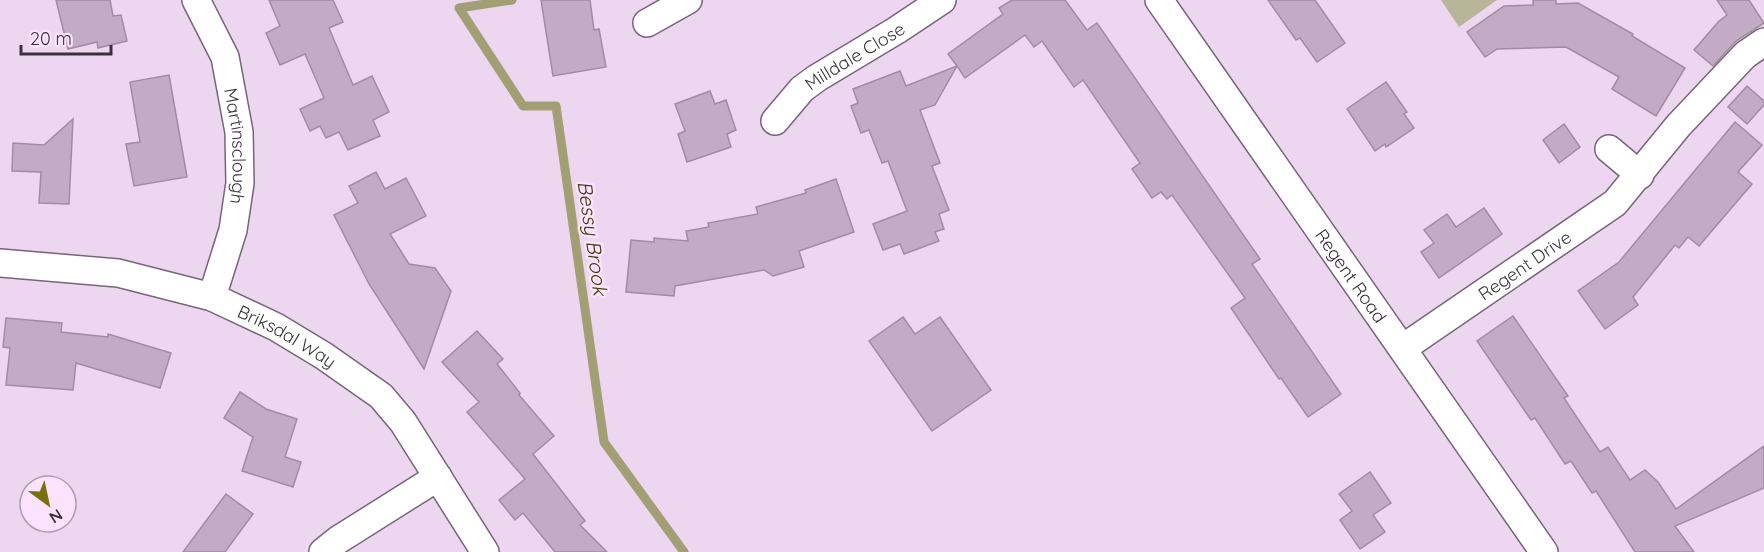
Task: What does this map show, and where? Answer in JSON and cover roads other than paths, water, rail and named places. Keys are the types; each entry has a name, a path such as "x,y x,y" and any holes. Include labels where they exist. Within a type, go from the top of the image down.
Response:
{"street":[{"name":"Martinsclough","path":"196,0 225,57 239,132 240,183 233,230 212,297"},
{"path":"647,23 688,0"},
{"name":"Milldale Close","path":"775,121 802,89 810,83 942,0"},
{"name":"Regent Road","path":"1159,0 1544,552"},
{"name":"Regent Drive","path":"1403,348 1615,203 1685,118 1745,55 1764,42"},
{"path":"1609,149 1640,175"},
{"name":"Briksdal Way","path":"0,263 118,273 212,297 276,327 324,356 381,396 404,422 484,552"},
{"path":"323,552 338,540 438,477"}],"waterway":[{"name":"Bessy Brook","path":"512,0 459,8 523,106 556,106 604,442 684,552"}]}
